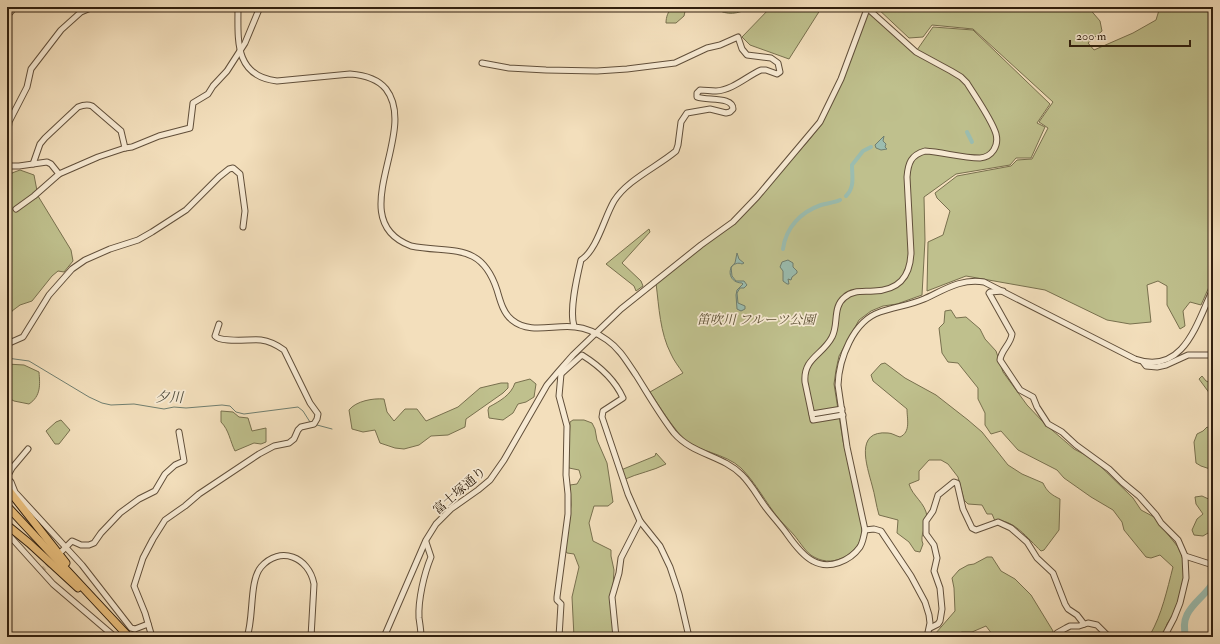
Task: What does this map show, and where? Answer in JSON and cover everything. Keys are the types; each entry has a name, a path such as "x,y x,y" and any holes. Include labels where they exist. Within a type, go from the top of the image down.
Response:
{"highway":[{"path":"7,488 95,600"},
{"path":"10,509 129,637"},
{"path":"7,525 111,618"}],"street":[{"path":"7,16 15,7"},
{"path":"7,140 9,122 27,87 31,69 61,30 81,12 93,7"},
{"path":"238,7 238,39 240,52 247,66 258,75 270,80 287,81 350,74 366,76 379,83 391,96 394,105 395,125 380,208 383,222 392,235 403,244 460,252 476,258 491,275 505,312 512,321 518,324 530,328 574,326 597,334 611,344 622,353 663,417 680,439 692,448 721,460 738,471 793,542 814,562 823,565 838,563 854,554 860,547 866,530 847,447 838,385 840,365 854,334 859,326 879,312 920,301 957,283 976,280 1004,291 1143,362 1146,366 1157,367 1166,365 1188,355 1213,355"},
{"path":"16,209 34,196 59,174 98,157 132,147 159,136 190,128 193,103 208,94 213,86 227,71 245,43 260,7"},
{"path":"812,417 805,382 806,368 810,360 828,344 834,333 836,327 836,313 841,301 850,294 858,291 881,291 891,289 908,273 911,252 907,167 911,158 918,153 925,151 982,158 992,152 997,144 994,130 967,83 961,77 916,52 867,8"},
{"name":"富士塚通り","path":"384,637 426,542 436,524 446,513 490,480 504,460 547,385 560,373 573,355 597,334 621,309 701,245 734,222 820,122 841,79 867,8"},
{"path":"482,63 509,68 546,70 597,71 627,69 675,63 707,48 720,45 738,37 742,49 747,55 771,58 778,63 780,72 778,74 761,70 734,86 716,91 700,90 697,93 697,97 726,100 731,102 733,109 726,114 710,109 687,113 681,122 676,150 622,190 614,201 594,244 584,258 580,260 573,308 572,320 574,326"},
{"path":"33,164 40,144 45,138 78,107 83,105 89,104 92,106 121,131 125,148"},
{"path":"7,166 47,162 51,164 59,174"},
{"path":"7,344 23,337 49,295 72,269 85,260 110,249 138,240 152,232 186,210 212,184 229,169 233,168 240,174 245,210 243,227"},
{"path":"1143,362 1160,362 1168,360 1181,350 1188,342 1213,289"},
{"path":"1004,291 989,293 1012,334 1011,340 1000,356 1000,360 1018,388 1033,397 1037,407 1048,424 1066,434 1076,446 1109,469 1139,496 1156,514 1161,523 1176,538 1185,556 1186,578 1182,594 1174,618 1164,637"},
{"path":"152,637 145,613 134,586 143,558 165,520 199,494 259,454 274,446 294,439 301,427 314,424 317,419 318,414 310,403 284,350 276,345 262,340 223,340 217,338 215,336 219,324"},
{"path":"558,637 561,604 557,600 557,597 568,507 566,475 567,426 559,396 560,373 582,355 591,361 612,381 620,391 623,398 603,411 602,417 628,494 640,521 660,546 670,567 680,594 689,637"},
{"path":"812,417 842,409"},
{"path":"812,417 843,415"},
{"path":"61,552 72,541 81,545 89,545 94,543 101,533 120,513 139,499 155,491 165,474 175,465 184,461 179,432"},
{"path":"28,449 9,467 7,478 11,482 15,492 86,570 131,628 135,629 148,624"},
{"path":"930,628 938,624 942,609 941,594 934,571 936,558 934,545 926,534 926,521 933,511 939,493 954,482 957,483 963,509 972,528 976,530 998,522 1011,528 1027,542 1037,558 1053,573 1068,609 1077,615 1084,624"},
{"path":"616,637 612,597 620,573 621,558 640,521"},
{"path":"866,530 874,529 881,531 925,602 929,615 930,628 927,637"},
{"path":"7,533 53,584 115,637"},
{"path":"420,637 421,626 419,618 421,598 426,568 431,557 426,542"},
{"path":"247,637 251,621 256,578 261,568 268,562 275,558 284,556 292,557 305,564 313,576 314,584 311,637"},
{"path":"1185,556 1213,565"},
{"path":"1054,637 1070,626 1079,626 1088,623 1097,625 1109,637"}],"green space":[{"path":"673,7 686,7 684,16 676,23 666,23 668,14"},
{"path":"719,7 752,7 740,12 729,13 720,11"},
{"path":"771,7 822,7 789,59 750,45 742,37"},
{"path":"876,7 1088,7 1100,21 1102,31 1088,43 1094,50 1133,33 1156,20 1160,7 1213,7 1213,175 1210,185 1213,200 1213,278 1201,305 1190,302 1183,311 1185,326 1180,329 1167,305 1167,286 1158,281 1147,285 1151,322 1130,324 1107,320 1045,290 966,276 927,291 928,242 943,235 950,211 937,198 935,193 957,176 1011,166 1017,160 1032,159 1048,128 1039,122 1053,102 973,29 932,25 923,37 909,38"},
{"name":"笛吹川 フルーツ公園","path":"867,11 917,50 933,27 973,30 1050,104 1037,123 1045,127 1031,158 1016,158 1010,165 956,174 924,197 925,240 922,295 871,311 859,320 839,356 834,384 843,441 862,525 862,531 859,543 850,553 838,560 826,561 814,557 806,550 779,519 741,468 735,463 697,447 684,439 650,392 683,373 672,357 664,337 660,320 656,283 729,228 747,211 821,125"},
{"path":"20,170 34,175 38,196 71,250 73,261 64,272 58,271 52,276 32,301 20,305 12,311 9,319 7,320 7,193 8,182 12,173"},
{"path":"649,229 650,232 622,263 641,281 643,286 636,291 634,286 606,264"},
{"path":"951,310 956,318 966,317 980,329 985,339 996,351 1003,372 1027,405 1045,424 1074,449 1093,459 1133,498 1141,510 1154,517 1178,547 1183,558 1184,576 1174,613 1167,624 1164,634 1161,637 1141,637 1150,635 1158,619 1173,567 1160,555 1151,558 1146,557 1124,530 1122,522 1113,510 1064,478 1057,470 1018,450 1001,431 991,434 985,425 985,413 978,399 978,388 958,363 948,362 942,353 939,328 944,323 945,311"},
{"path":"885,363 905,378 936,395 982,432 1008,465 1022,474 1043,483 1050,493 1060,499 1059,530 1044,550 1041,551 1014,526 1002,521 995,521 992,514 987,514 982,505 968,504 964,500 958,477 948,464 941,460 929,460 919,471 919,480 909,484 922,504 927,517 922,538 923,544 920,552 915,551 909,542 897,533 898,520 879,515 866,459 865,451 867,443 870,437 877,434 890,433 900,437 906,432 908,425 907,409 873,381 871,375 881,364"},
{"path":"7,364 24,365 39,372 38,394 29,404 14,401 7,397"},
{"path":"1202,376 1206,381 1213,384 1213,398 1199,379"},
{"path":"530,379 536,384 534,397 526,402 518,404 513,413 503,420 489,418 489,407 508,394 515,383"},
{"path":"501,383 508,383 508,388 466,419 465,427 448,435 431,436 419,445 404,449 395,448 380,443 375,430 363,432 352,429 349,410 356,404 365,401 384,399 387,412 394,421 405,409 417,409 426,421 458,407 480,388"},
{"path":"221,411 233,412 239,417 248,418 252,431 266,428 266,442 261,444 254,443 235,451 228,432 221,422"},
{"path":"61,420 70,430 59,444 55,444 46,431 56,422"},
{"path":"573,420 584,420 592,423 597,440 607,463 613,502 608,506 594,506 589,523 593,541 611,550 614,570 613,588 616,637 574,637 572,597 579,567 574,554 567,553 565,550 571,505 570,485 577,484 581,477 579,470 569,468 568,461 570,422"},
{"path":"1207,427 1213,430 1213,470 1196,463 1194,442 1197,434"},
{"path":"656,453 666,464 623,480 621,470 655,456"},
{"path":"1202,496 1213,501 1213,530 1203,536 1194,535 1192,530 1197,519 1203,514 1196,504 1195,497"},
{"path":"987,557 992,557 1001,571 1015,579 1031,595 1053,631 1051,637 998,637 992,634 986,626 972,632 962,632 949,637 939,637 935,634 955,611 952,578 959,570"}],"shaded area":[{"path":"884,136 883,141 886,144 885,147 887,149 881,150 876,148 875,145"},
{"path":"737,253 739,259 744,263 739,263 732,266 735,263"},
{"path":"788,260 793,263 793,267 797,273 791,280 788,279 789,284 787,284 783,281 783,271 780,267 782,262"},
{"path":"731,268 732,276 736,281 744,281 747,285 744,288 740,288 737,293 738,303 745,306 745,309 741,311 737,309 736,295 737,290 743,284 735,281 732,279 730,272"}],"waterway":[{"path":"967,132 972,142"},
{"path":"846,196 852,185 852,165 863,151 871,147"},
{"path":"783,249 787,234 801,216 821,205 840,200"},
{"name":"夕川","path":"7,358 29,361 89,397 111,405 134,404 164,409 174,407 186,408 222,405 230,406 236,412 244,414 298,407 303,411 310,422"},
{"name":"夕川","path":"317,425 332,429"},
{"path":"1186,637 1184,628 1188,613 1213,583"}],"tunnel":[{"path":"41,571 52,561"}]}
